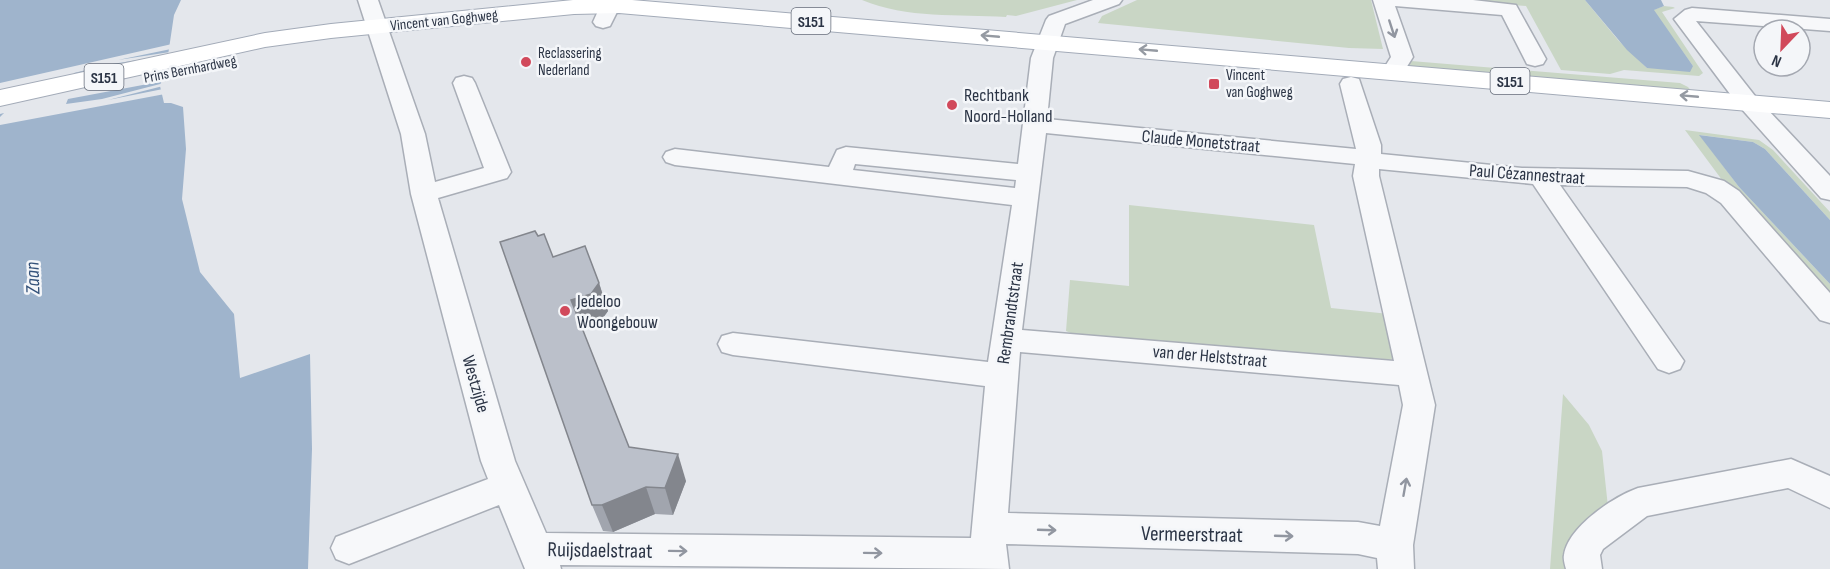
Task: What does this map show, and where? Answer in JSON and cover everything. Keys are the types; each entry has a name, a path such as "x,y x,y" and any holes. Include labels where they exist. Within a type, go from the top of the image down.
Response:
{"main road":[{"name":"Vincent van Goghweg","path":"380,34 609,9 659,24 1393,71 1756,111 1830,125"},
{"name":"Prins Bernhardweg","path":"0,98 207,59 266,55 380,34"},
{"name":"Vincent van Goghweg","path":"1045,50 1351,84 1756,111 1830,110"},
{"name":"Prins Bernhardweg","path":"0,108 207,59"}],"street":[{"name":"Westzijde","path":"368,0 413,134 424,194 498,461 539,559"},
{"path":"1045,50 1056,20 1112,0"},
{"path":"1383,0 1402,57 1393,71"},
{"path":"1396,0 1509,9 1535,59"},
{"path":"1800,0 1829,25"},
{"path":"1829,25 1692,14 1684,19 1756,111 1830,192"},
{"name":"Rembrandtstraat","path":"989,551 1001,376 1045,50"},
{"path":"424,194 498,172 464,82"},
{"path":"1351,84 1368,145 1365,176 1419,405 1395,557"},
{"name":"Claude Monetstraat","path":"1035,124 1343,154 1367,160"},
{"path":"675,157 838,176 1028,186"},
{"name":"Paul Cézannestraat","path":"1367,160 1541,177 1688,179 1715,187 1730,197 1830,312"},
{"path":"1541,177 1669,362"},
{"name":"van der Helststraat","path":"1006,340 1413,374"},
{"path":"733,344 1001,376"},
{"path":"1584,569 1582,555 1590,538 1638,503 1791,473 1830,493"},
{"path":"349,548 508,486"},
{"name":"Vermeerstraat","path":"989,551 1358,538 1395,557"},
{"name":"Ruijsdaelstraat","path":"539,559 989,551"}],"green space":[{"path":"862,0 1077,0 1006,17 915,13"},
{"path":"1137,0 1371,0 1383,49 1349,48 1098,23 1102,16"},
{"path":"1445,0 1585,0 1618,40 1647,68 1693,66 1653,10 1664,6 1673,7 1675,8 1662,12 1703,73 1699,76 1624,70 1610,74 1561,70 1526,6"},
{"path":"1411,61 1680,83 1692,92 1408,68"},
{"path":"1685,130 1759,140 1773,150 1830,212 1830,220 1765,149 1753,142 1700,135 1739,187 1830,284 1830,300 1728,188"},
{"path":"1129,205 1314,225 1331,308 1399,315 1412,361 1080,337 1066,331 1070,280 1129,286"},
{"path":"1563,394 1589,425 1602,451 1608,507 1598,545 1600,569 1550,569"}],"water":[{"name":"Zaan","path":"0,0 181,0 174,15 167,62 160,86 164,103 183,107 186,149 182,199 200,272 234,314 240,378 310,354 312,449 308,569 0,569"},
{"path":"1585,0 1661,0 1664,6 1654,10 1693,66 1690,72 1647,68 1627,50"},
{"path":"1699,135 1753,142 1765,149 1830,220 1830,284 1739,187"}],"pier":[{"path":"172,44 171,49 118,60 170,52 169,55 106,65 74,73 73,78 170,63 164,81 68,99 66,104 102,99 164,83 163,86 108,100 163,89 165,94 0,125 0,117 4,113 0,114 0,83"}],"building":[{"path":"535,231 538,236 544,234 553,257 585,246 599,283 591,294 571,300 629,447 678,454 665,488 646,487 602,505 592,505 500,242"}],"place":[{"name":"Reclassering Nederland","path":"526,62"},
{"name":"Vincent van Goghweg","path":"1214,84"},
{"name":"Rechtbank Noord-Holland","path":"952,105"},
{"name":"Jedeloo Woongebouw","path":"565,311"}]}
